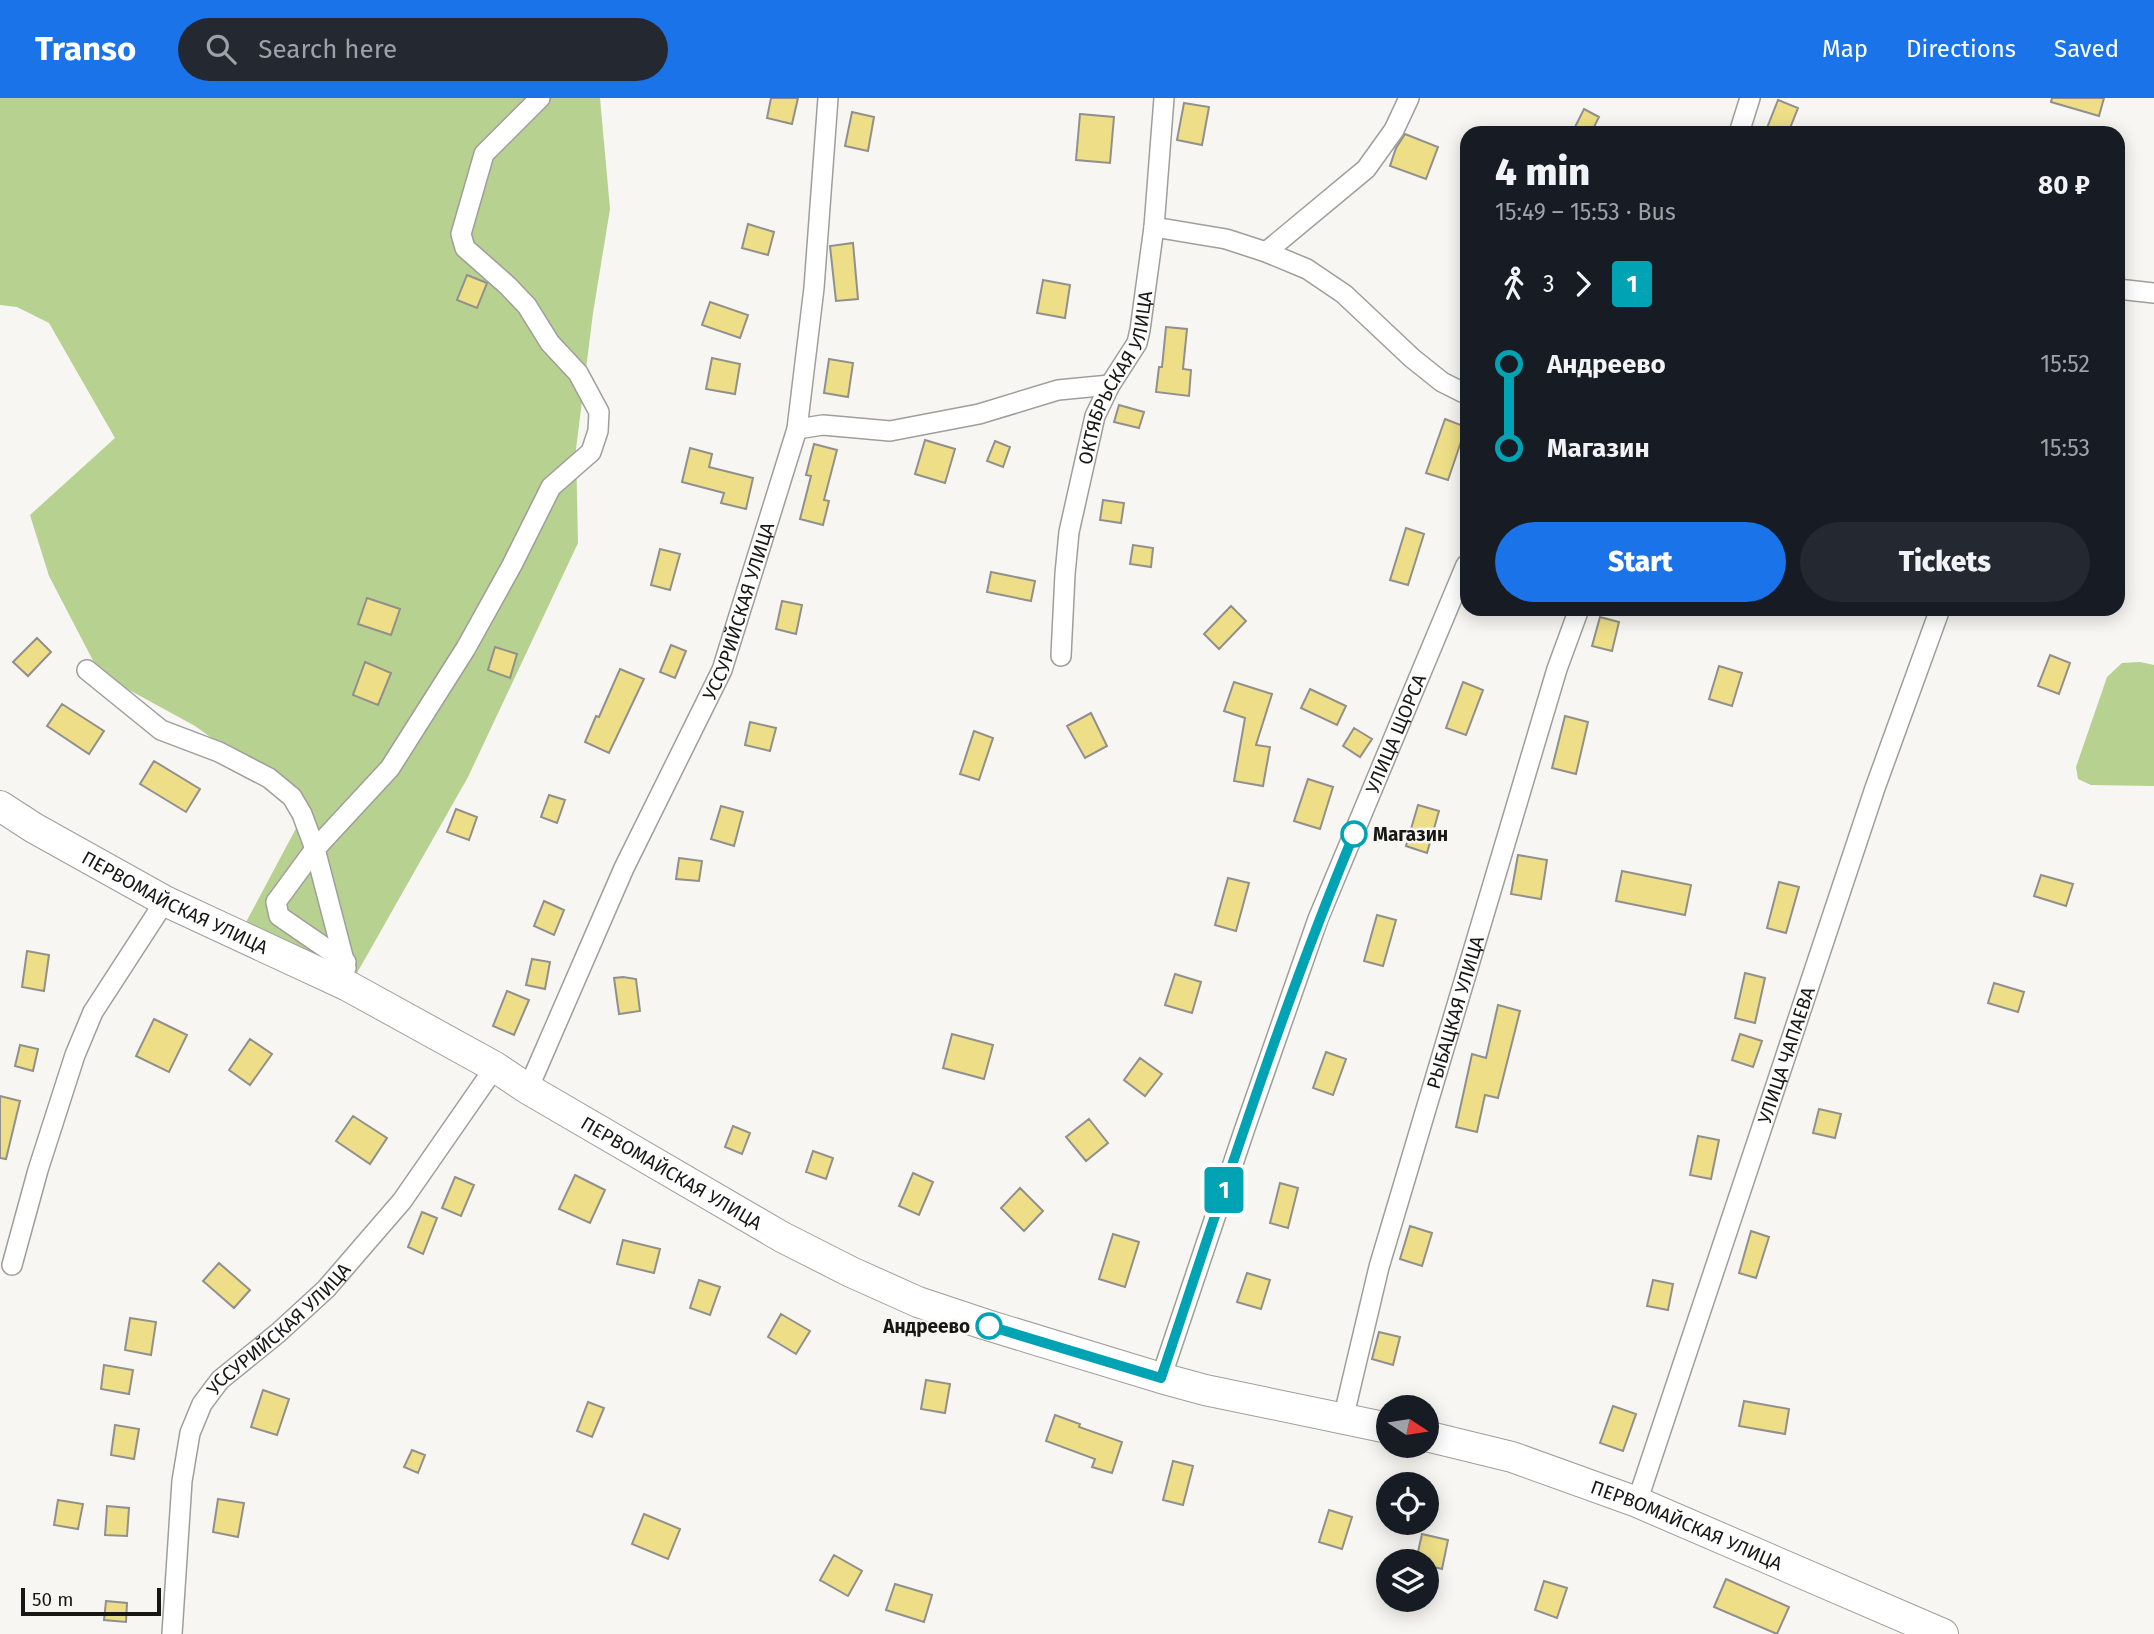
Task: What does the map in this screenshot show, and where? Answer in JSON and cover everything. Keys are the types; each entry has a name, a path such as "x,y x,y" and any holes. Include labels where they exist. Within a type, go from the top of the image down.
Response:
{"main road":[{"name":"ПЕРВОМАЙСКАЯ УЛИЦА","path":"0,806 34,828 166,901 347,974 528,1088 782,1237 851,1272 918,1302 1161,1378 1205,1390 1376,1426"},
{"name":"ПЕРВОМАЙСКАЯ УЛИЦА","path":"1439,1439 1512,1457 1637,1502 1943,1634"}],"street":[{"path":"347,974 279,916 276,902 315,849 390,768 466,648 551,487 591,452 598,431 599,412 578,373 550,343 527,306 466,248 461,234 484,154 540,98"},
{"name":"УССУРИЙСКАЯ УЛИЦА","path":"528,1088 624,868 722,670 797,429 814,288 828,98"},
{"name":"ОКТЯБРЬСКАЯ УЛИЦА","path":"1061,656 1069,532 1095,416 1110,385 1137,343 1154,227 1164,98"},
{"path":"1266,252 1366,169 1394,130 1409,98"},
{"path":"1741,126 1750,98"},
{"path":"1154,227 1226,239 1307,269 1344,294 1443,383 1460,391"},
{"path":"2125,290 2154,293"},
{"path":"797,429 823,425 890,431 979,414 1058,390 1110,385"},
{"name":"УЛИЦА ЩОРСА","path":"1161,1378 1318,919 1460,579"},
{"name":"РЫБАЦКАЯ УЛИЦА","path":"1343,1419 1379,1267 1557,669 1576,616"},
{"name":"УЛИЦА ЧАПАЕВА","path":"1637,1502 1875,788 1937,616"},
{"path":"86,670 161,730 219,752 270,778 292,797 302,814 315,849 347,974"},
{"path":"12,1265 38,1170 75,1055 93,1012 166,901"},
{"name":"УССУРИЙСКАЯ УЛИЦА","path":"172,1634 182,1481 190,1433 202,1404 220,1381 326,1289 402,1201 495,1067"}],"green space":[{"path":"0,98 600,98 610,209 593,313 576,449 578,543 468,777 357,973 245,924 301,819 276,784 195,726 100,674 49,576 30,515 115,438 49,323 17,307 0,305"},
{"path":"2140,662 2154,665 2154,786 2091,785 2078,779 2076,767 2107,677 2122,663"}],"building":[{"path":"771,98 798,98 792,124 767,118"},
{"path":"2052,98 2104,98 2099,116 2051,102"},
{"path":"1778,100 1798,108 1791,126 1768,126"},
{"path":"1184,103 1209,107 1202,145 1177,140"},
{"path":"1584,109 1599,117 1594,126 1576,126"},
{"path":"852,112 874,117 868,151 845,146"},
{"path":"1080,114 1114,117 1110,163 1076,160"},
{"path":"1405,134 1438,147 1426,179 1390,166 1396,148"},
{"path":"748,224 774,232 768,255 742,248"},
{"path":"853,243 858,299 836,301 830,246"},
{"path":"467,275 487,283 477,308 457,300"},
{"path":"1043,280 1070,285 1065,318 1037,313"},
{"path":"710,302 748,315 740,338 702,325"},
{"path":"1166,327 1187,329 1183,369 1191,370 1189,396 1156,392 1159,367 1162,367"},
{"path":"712,358 740,364 735,394 706,389"},
{"path":"829,359 853,363 848,397 824,393"},
{"path":"1119,405 1144,412 1139,428 1114,422"},
{"path":"1445,419 1460,425 1460,445 1448,480 1426,473"},
{"path":"925,440 955,449 945,483 915,474"},
{"path":"995,441 1010,447 1003,467 987,461"},
{"path":"814,444 837,450 824,500 829,501 823,525 800,519 811,476 806,475"},
{"path":"690,448 712,454 709,467 753,478 746,509 721,503 724,493 682,482"},
{"path":"1103,500 1124,503 1121,523 1100,520"},
{"path":"1406,528 1424,534 1408,585 1390,580"},
{"path":"1133,545 1153,548 1151,567 1130,564"},
{"path":"660,549 680,554 670,590 651,585"},
{"path":"991,572 1035,581 1031,601 987,592"},
{"path":"367,598 400,609 391,635 358,624"},
{"path":"782,601 802,605 796,634 776,629"},
{"path":"1231,606 1246,621 1219,649 1204,634"},
{"path":"1600,617 1619,622 1612,651 1592,646"},
{"path":"37,638 51,652 28,676 13,662"},
{"path":"671,645 686,651 675,678 660,672"},
{"path":"495,647 517,654 510,678 488,670"},
{"path":"2050,655 2070,663 2059,694 2038,686"},
{"path":"365,662 391,673 378,705 353,695"},
{"path":"1719,666 1742,673 1732,706 1709,699"},
{"path":"620,669 644,679 609,753 585,742"},
{"path":"1234,682 1272,694 1256,745 1270,747 1263,786 1234,781 1245,718 1224,711"},
{"path":"1463,682 1483,690 1466,735 1446,728"},
{"path":"1310,689 1346,706 1337,725 1301,708"},
{"path":"62,704 104,731 89,754 47,726"},
{"path":"1091,713 1107,746 1085,758 1067,726"},
{"path":"1565,716 1588,722 1576,774 1552,768"},
{"path":"750,722 776,728 770,751 745,745"},
{"path":"1354,728 1372,739 1360,757 1343,746"},
{"path":"974,731 993,738 979,780 960,774"},
{"path":"154,761 200,789 186,812 140,784"},
{"path":"1308,779 1333,787 1320,829 1294,821"},
{"path":"549,795 565,800 557,823 541,817"},
{"path":"1418,805 1439,811 1427,853 1406,846"},
{"path":"721,806 743,812 734,846 711,839"},
{"path":"456,809 477,817 469,840 447,832"},
{"path":"1518,855 1547,860 1541,899 1511,894"},
{"path":"679,858 702,861 699,881 676,879"},
{"path":"1622,871 1691,885 1685,915 1616,901"},
{"path":"2041,875 2073,884 2066,906 2034,896"},
{"path":"1228,878 1249,883 1236,931 1215,925"},
{"path":"1779,882 1799,887 1786,933 1767,928"},
{"path":"544,901 564,910 554,935 534,926"},
{"path":"1377,915 1396,920 1383,966 1364,961"},
{"path":"27,951 49,955 44,991 22,987"},
{"path":"532,959 550,962 545,989 526,985"},
{"path":"1745,973 1765,978 1755,1023 1735,1018"},
{"path":"1175,974 1201,982 1192,1013 1165,1005"},
{"path":"614,978 636,979 640,1011 619,1014"},
{"path":"1994,983 2024,992 2018,1012 1988,1003"},
{"path":"507,991 529,1000 514,1035 493,1026"},
{"path":"1498,1005 1520,1011 1498,1098 1485,1095 1477,1132 1456,1127 1472,1054 1486,1058"},
{"path":"154,1019 187,1035 169,1072 136,1056"},
{"path":"952,1034 993,1045 984,1079 943,1068"},
{"path":"1740,1034 1762,1041 1753,1067 1732,1060"},
{"path":"250,1039 272,1054 250,1085 229,1070"},
{"path":"20,1045 38,1049 33,1071 15,1066"},
{"path":"1326,1052 1346,1059 1333,1095 1313,1088"},
{"path":"1140,1058 1162,1074 1145,1096 1124,1080"},
{"path":"0,1096 20,1101 6,1159 0,1158"},
{"path":"1819,1109 1841,1114 1835,1138 1813,1133"},
{"path":"353,1116 387,1138 370,1164 336,1141"},
{"path":"1089,1119 1108,1143 1086,1161 1066,1137"},
{"path":"733,1126 750,1133 742,1154 725,1147"},
{"path":"1698,1136 1719,1140 1711,1179 1690,1175"},
{"path":"813,1151 833,1158 826,1179 806,1172"},
{"path":"913,1173 933,1182 919,1215 899,1206"},
{"path":"575,1175 605,1190 590,1223 559,1209"},
{"path":"455,1177 474,1185 461,1216 442,1208"},
{"path":"1280,1183 1298,1188 1288,1228 1270,1223"},
{"path":"1020,1188 1043,1211 1024,1231 1001,1208"},
{"path":"422,1212 437,1218 423,1254 408,1247"},
{"path":"1410,1226 1432,1233 1422,1266 1400,1259"},
{"path":"1751,1231 1769,1237 1756,1278 1739,1273"},
{"path":"1113,1234 1139,1242 1125,1287 1099,1279"},
{"path":"623,1240 660,1249 654,1273 617,1264"},
{"path":"219,1263 250,1290 234,1308 203,1281"},
{"path":"1247,1273 1270,1280 1261,1309 1237,1302"},
{"path":"699,1280 720,1287 710,1315 690,1308"},
{"path":"1653,1280 1673,1284 1668,1310 1647,1306"},
{"path":"781,1314 810,1331 796,1354 768,1337"},
{"path":"130,1318 156,1322 151,1355 125,1350"},
{"path":"1379,1332 1400,1337 1393,1365 1372,1359"},
{"path":"104,1365 133,1370 129,1394 101,1389"},
{"path":"926,1380 950,1384 945,1413 921,1409"},
{"path":"263,1390 289,1399 277,1435 251,1427"},
{"path":"1744,1401 1789,1409 1785,1434 1739,1426"},
{"path":"588,1402 604,1408 592,1437 577,1431"},
{"path":"1613,1406 1636,1414 1623,1451 1600,1443"},
{"path":"1055,1415 1080,1424 1079,1427 1122,1442 1112,1473 1092,1467 1095,1459 1046,1441"},
{"path":"115,1425 139,1429 134,1459 111,1455"},
{"path":"412,1450 425,1455 418,1473 404,1467"},
{"path":"1173,1461 1193,1466 1183,1505 1163,1500"},
{"path":"218,1499 244,1503 238,1537 213,1532"},
{"path":"58,1500 83,1504 78,1529 54,1525"},
{"path":"107,1506 129,1508 127,1536 105,1535"},
{"path":"1329,1510 1352,1517 1342,1549 1319,1542"},
{"path":"644,1514 680,1529 668,1559 632,1544"},
{"path":"1422,1535 1448,1540 1442,1569 1439,1568 1439,1549 1419,1549"},
{"path":"834,1555 862,1571 848,1596 820,1580"},
{"path":"1726,1579 1789,1607 1777,1634 1714,1607"},
{"path":"1544,1581 1567,1588 1557,1618 1535,1610"},
{"path":"895,1584 932,1595 924,1622 886,1610"},
{"path":"106,1601 127,1603 126,1622 104,1620"}],"bus line":[{"name":"1","path":"989,1326 1161,1378 1318,919 1354,834"}],"place":[{"name":"Магазин","path":"1354,834"},
{"name":"Андреево","path":"989,1326"}]}
